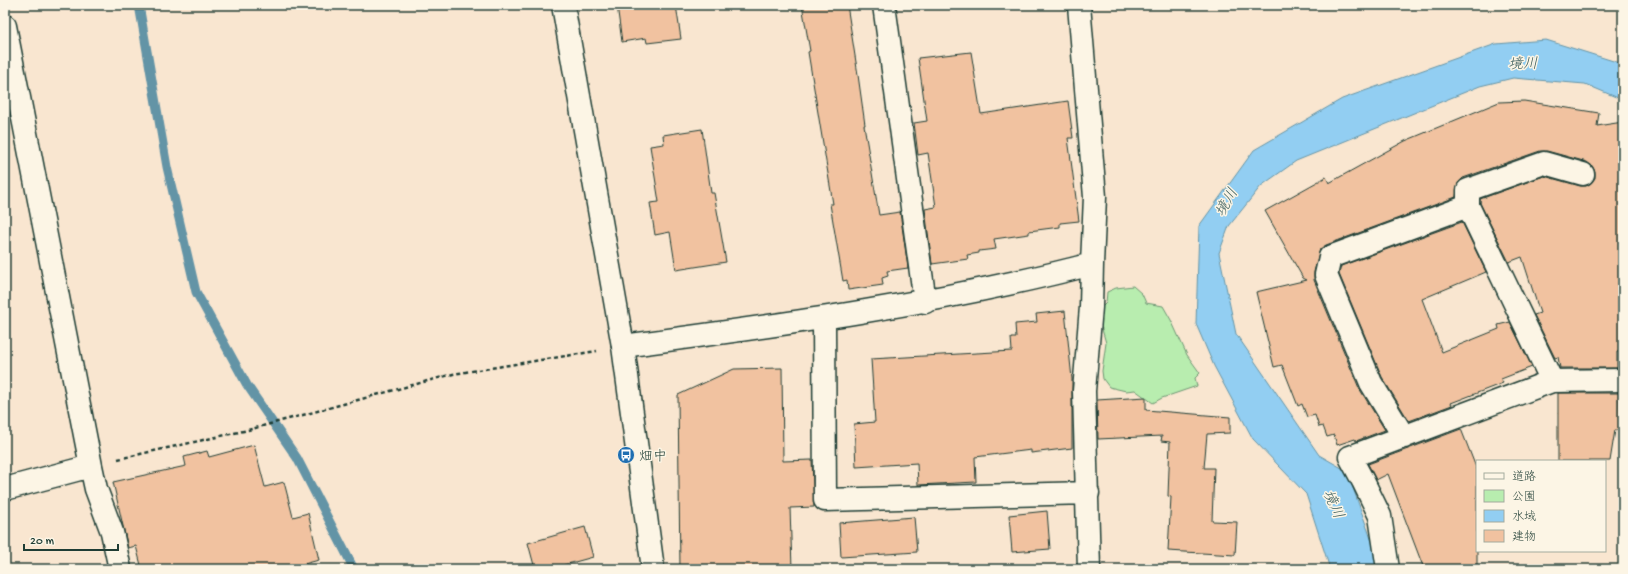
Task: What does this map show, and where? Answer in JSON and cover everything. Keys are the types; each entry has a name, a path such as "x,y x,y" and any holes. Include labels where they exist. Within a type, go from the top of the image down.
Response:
{"street":[{"path":"563,5 623,346 653,569"},
{"path":"884,5 925,302"},
{"path":"1079,5 1095,197 1091,307 1084,391 1089,569"},
{"path":"5,26 90,466 96,489 112,532 120,569"},
{"path":"1552,381 1468,206 1468,190 1544,163 1583,174"},
{"path":"1404,438 1370,383 1326,275 1330,257 1468,206"},
{"path":"623,346 824,319 925,302 1028,281 1092,264"},
{"path":"824,319 825,500 1088,494"},
{"path":"1388,569 1380,516 1364,481 1350,457 1404,438 1552,381 1623,380"},
{"path":"5,489 90,466"}],"path":[{"path":"90,466 248,430 453,374 623,346"}],"green space":[{"path":"1133,286 1142,294 1146,303 1163,306 1187,355 1200,373 1195,378 1197,386 1162,398 1153,403 1135,390 1126,391 1109,387 1103,379 1102,371 1106,343 1097,312 1106,303 1107,292 1116,288"}],"water":[{"name":"境川","path":"1546,40 1623,64 1623,100 1585,84 1513,78 1480,86 1296,161 1261,186 1229,226 1219,253 1236,334 1319,455 1347,471 1376,553 1376,569 1330,569 1306,494 1253,439 1214,366 1196,324 1199,226 1254,150 1342,99 1496,44"}],"building":[{"path":"617,5 676,5 681,39 647,43 646,38 622,42"},
{"path":"802,5 847,5 864,125 879,215 900,212 908,268 887,271 888,276 882,278 883,285 848,290 847,280 843,281 830,204 833,204 808,52 810,51"},
{"path":"971,52 981,114 1068,101 1073,138 1068,138 1079,221 1060,223 1060,227 1029,231 1029,234 994,239 996,249 979,251 979,253 967,255 968,259 932,264 925,209 936,207 928,153 918,155 914,123 927,121 918,58"},
{"path":"1524,101 1599,113 1597,126 1623,122 1623,351 1617,352 1617,368 1560,368 1558,357 1555,358 1534,315 1540,313 1522,257 1509,262 1480,203 1480,199 1544,176 1580,186 1586,186 1595,178 1595,171 1587,162 1547,151 1540,151 1463,178 1458,183 1456,197 1326,245 1320,249 1314,272 1314,280 1359,388 1385,430 1356,441 1355,439 1337,445 1334,435 1327,437 1323,426 1319,427 1315,415 1307,417 1302,404 1298,406 1282,365 1274,367 1256,292 1307,280 1303,278 1265,211 1326,177 1329,183 1405,141 1499,102"},
{"path":"702,129 711,193 714,193 726,262 676,270 670,232 655,235 650,203 659,202 650,146 664,144 663,135"},
{"path":"1462,222 1486,272 1422,299 1442,352 1499,329 1498,325 1510,322 1532,367 1501,379 1503,383 1451,403 1452,405 1409,421 1382,377 1339,274 1341,266"},
{"path":"1065,311 1072,379 1072,448 1031,453 1031,450 975,457 976,482 918,485 917,463 856,467 854,424 875,422 871,359 1012,351 1011,338 1016,338 1015,324 1037,322 1036,314"},
{"path":"782,368 783,461 812,460 814,507 790,508 792,569 680,569 678,395 734,369"},
{"path":"1558,393 1619,393 1621,430 1615,430 1610,461 1558,460"},
{"path":"1146,397 1146,410 1230,417 1230,433 1207,434 1204,468 1214,468 1212,521 1237,522 1235,555 1168,551 1171,497 1168,496 1170,442 1161,441 1162,436 1098,439 1097,400"},
{"path":"1461,429 1476,467 1477,569 1424,569 1388,474 1376,480 1368,464"},
{"path":"254,445 265,487 284,482 293,517 308,513 319,560 304,564 305,569 142,569 136,546 128,548 113,482 186,466 184,457 207,451 209,457"},
{"path":"1047,511 1050,549 1012,552 1009,515"},
{"path":"914,517 917,552 841,557 839,523"},
{"path":"585,527 593,557 564,565 565,569 535,569 528,543"}],"waterway":[{"path":"139,5 167,167 196,292 247,385 297,458 354,569"}],"place":[{"name":"畑中","path":"626,455"}]}
